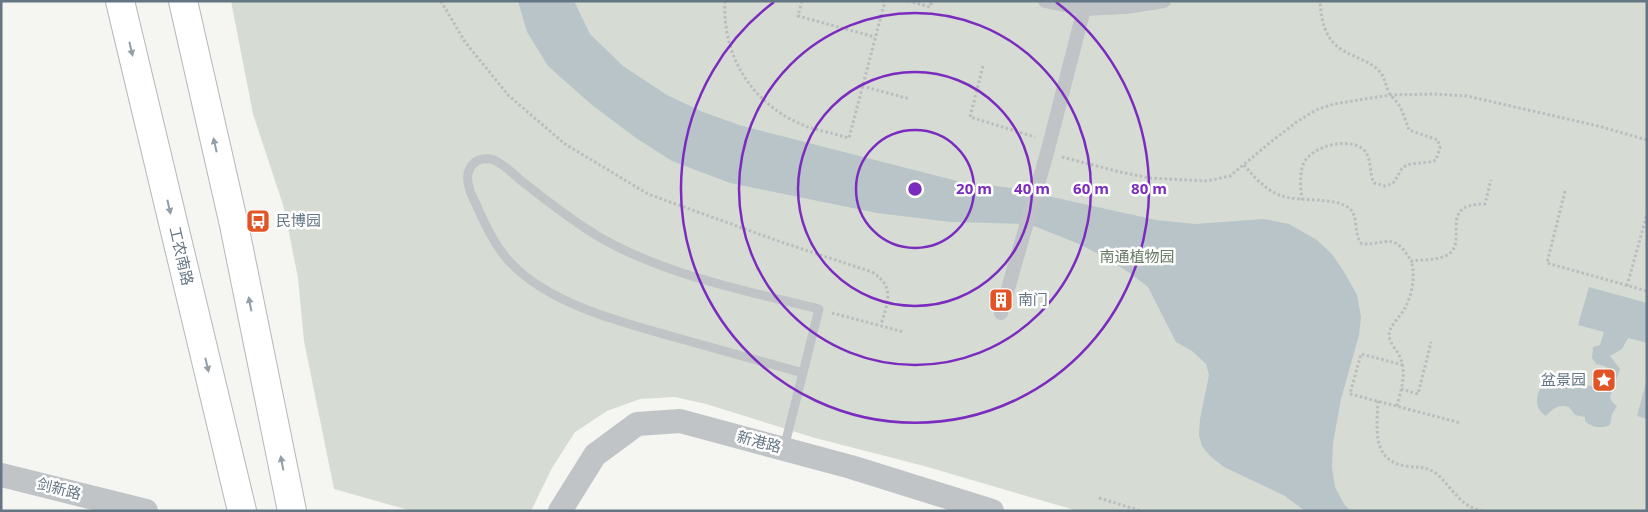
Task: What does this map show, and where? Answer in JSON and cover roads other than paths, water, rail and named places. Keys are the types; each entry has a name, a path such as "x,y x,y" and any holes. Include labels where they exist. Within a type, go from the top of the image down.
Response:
{"main road":[{"name":"工农南路","path":"120,1 242,511"},
{"path":"183,1 234,225 292,511"}],"street":[{"path":"1045,1 1084,9 1126,8 1164,1"},
{"path":"1001,314 1084,9"},
{"name":"新港路","path":"560,511 595,455 637,424 680,421 851,467 992,511"},
{"name":"剑新路","path":"1,475 146,511"}],"lane":[{"path":"784,448 819,309 725,285 665,267 620,248 591,233 569,218 504,166 492,159 482,159 473,163 469,173 468,187 492,236 508,260 529,279 568,300 606,316 803,374"}],"place":[{"name":"民博园","path":"258,221"},
{"name":"南门","path":"1001,300"},
{"name":"盆景园","path":"1604,380"}],"park label":[{"name":"南通植物园","path":"1137,257"}]}
